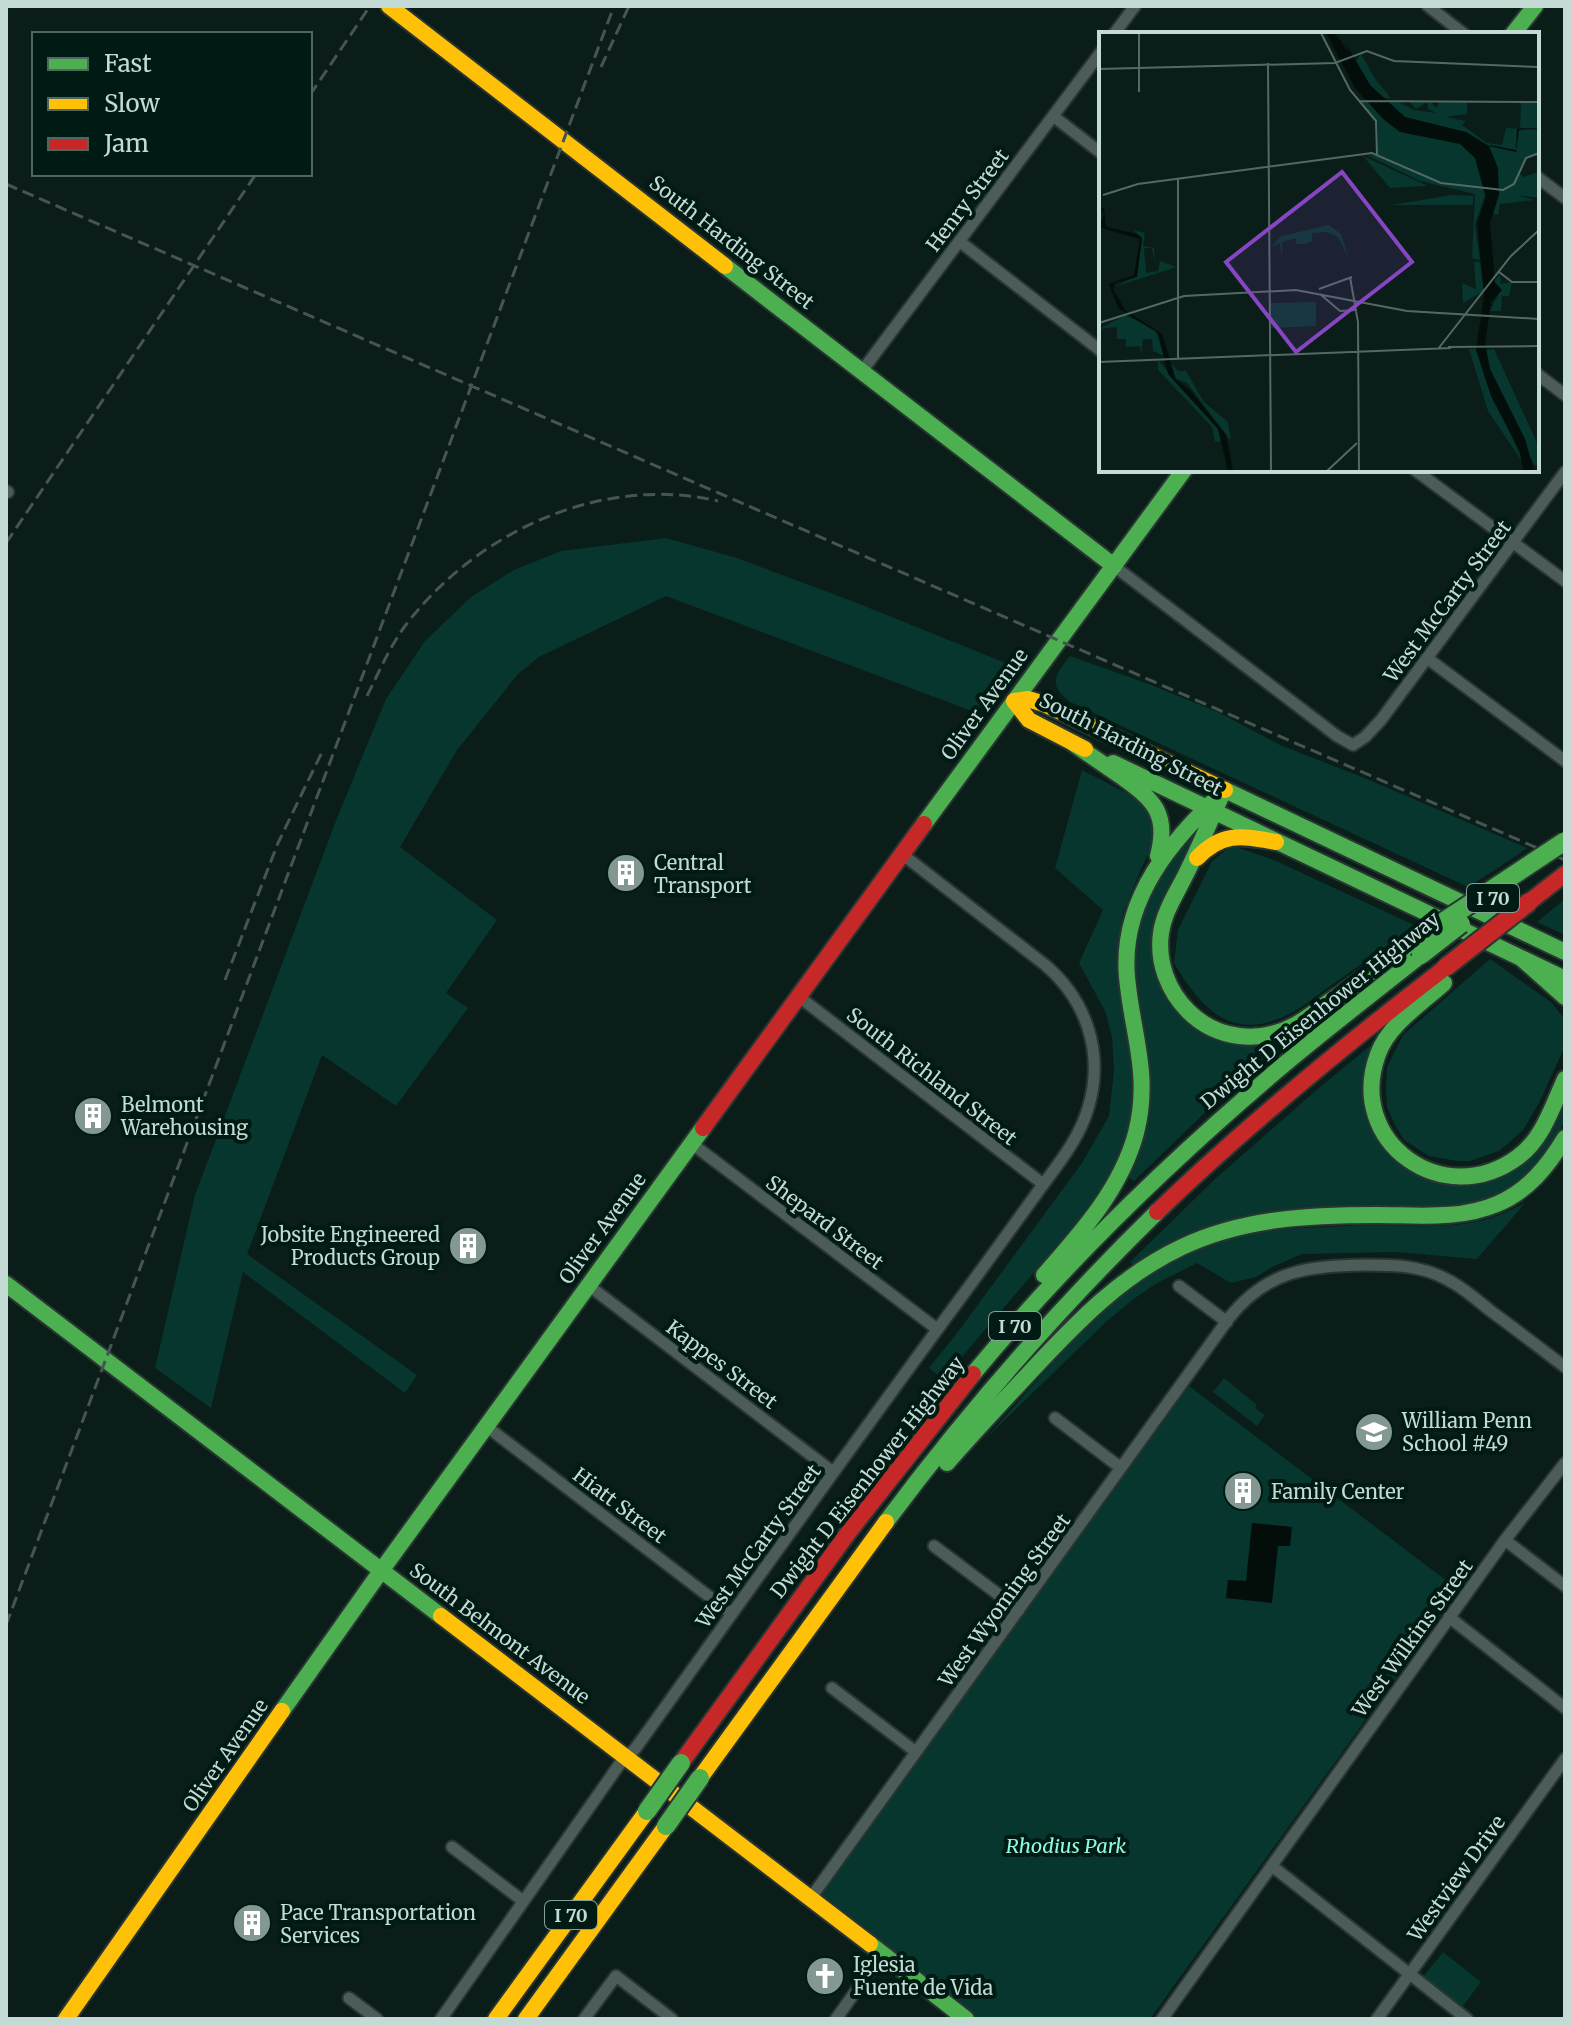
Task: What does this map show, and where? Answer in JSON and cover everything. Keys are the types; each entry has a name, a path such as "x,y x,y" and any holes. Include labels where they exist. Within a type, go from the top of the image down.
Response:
{"main road":[{"name":"South Harding Street","path":"389,6 1114,566"},
{"path":"1515,32 1535,6"},
{"name":"Oliver Avenue","path":"66,2019 381,1571 1183,472"},
{"name":"South Harding Street","path":"1565,952 1044,704 1028,699 1014,701 1029,720 1074,744 1565,979"},
{"path":"918,1440 980,1352 1027,1293 1094,1218 1125,1166 1140,1117 1143,1081 1141,1045 1127,977 1127,954 1134,915 1162,843 1162,820 1157,807 1146,795 1074,744"},
{"path":"1155,867 1173,841 1210,809 1225,790"},
{"path":"1210,809 1190,867 1161,934 1161,958 1167,979 1179,1002 1199,1022 1221,1033 1263,1037 1294,1026 1413,951"},
{"path":"1190,867 1205,848 1223,838 1243,836 1276,842"},
{"name":"Dwight D Eisenhower Highway","path":"496,2019 835,1549 918,1440 1029,1310 1149,1186 1272,1074 1413,951 1565,842"},
{"name":"I 70","path":"1451,969 1565,874"},
{"path":"1521,958 1565,997"},
{"path":"1451,969 1394,1029 1376,1060 1371,1092 1373,1108 1379,1127 1396,1151 1412,1164 1439,1175 1472,1177 1498,1170 1516,1160 1533,1142 1565,1079"},
{"name":"Dwight D Eisenhower Highway","path":"526,2019 940,1452 1021,1355 1093,1276 1169,1200 1257,1120 1326,1061 1451,969"},
{"path":"790,1655 997,1407 1096,1305 1147,1266 1218,1233 1277,1219 1455,1214 1487,1208 1514,1196 1537,1178 1565,1138"},
{"name":"South Belmont Avenue","path":"6,1284 966,2019"}],"street":[{"path":"1116,32 1135,6"},
{"path":"1428,6 1461,32"},
{"name":"Henry Street","path":"862,371 1099,55"},
{"path":"1053,116 1099,151"},
{"path":"1539,178 1565,198"},
{"path":"959,241 1099,349"},
{"path":"1539,376 1565,395"},
{"path":"1418,472 1565,581"},
{"name":"West McCarty Street","path":"1353,745 1381,720 1565,472"},
{"name":"South Harding Street","path":"1114,566 1353,745"},
{"path":"1427,658 1565,761"},
{"name":"West McCarty Street","path":"441,2019 619,1765 1043,1184 1078,1134 1088,1110 1095,1070 1091,1038 1084,1016 1067,987 1044,964 902,854"},
{"name":"South Richland Street","path":"798,996 1043,1184"},
{"name":"Shepard Street","path":"691,1143 937,1329"},
{"name":"West Wyoming Street","path":"810,1899 1238,1307 1256,1292 1276,1279 1321,1266 1408,1266 1437,1275 1459,1287 1565,1367"},
{"name":"Kappes Street","path":"588,1285 833,1472"},
{"path":"1179,1286 1227,1322"},
{"path":"1055,1418 1121,1468"},
{"name":"Hiatt Street","path":"486,1426 732,1614"},
{"name":"West Wilkins Street","path":"1272,1866 1449,1617 1565,1463"},
{"path":"1505,1540 1565,1586"},
{"path":"934,1546 1019,1610"},
{"path":"1449,1617 1565,1708"},
{"path":"832,1688 916,1752"},
{"name":"Westview Drive","path":"1377,2019 1565,1759"},
{"path":"452,1847 523,1901"},
{"path":"1162,2019 1272,1866 1467,2019"},
{"path":"836,2019 882,1954"},
{"path":"584,2019 616,1976 672,2019"},
{"path":"349,1998 377,2019"}],"green space":[{"path":"666,538 737,558 1008,664 977,713 666,596 539,657 518,674 457,750 400,847 497,920 446,993 468,1008 396,1106 322,1055 247,1254 417,1375 405,1393 243,1272 211,1408 155,1368 195,1195 337,818 386,699 425,641 471,597 514,570 561,551"},
{"path":"1070,656 1218,712 1280,745 1527,848 1468,887 1070,702 1058,690 1056,679"},
{"path":"1082,770 1142,801 1156,824 1153,844 1123,913 1117,956 1134,1094 1127,1134 1109,1178 1088,1209 943,1379 929,1368 1082,1163 1109,1116 1114,1070 1112,1037 1105,1011 1079,963 1103,910 1055,868"},
{"path":"1189,830 1194,836 1153,965 1238,1045 1260,1046 1281,1039 1284,1043 1216,1102 1134,1181 1128,1177 1146,1124 1133,952 1141,918 1158,879"},
{"path":"1236,847 1274,860 1416,926 1293,1012 1254,1025 1222,1018 1197,996 1174,963 1178,930 1212,861 1227,849"},
{"path":"1565,899 1565,935 1537,922"},
{"path":"1490,959 1551,1002 1564,1018 1565,1046 1523,1130 1499,1151 1470,1161 1429,1156 1404,1140 1395,1125 1387,1107 1387,1067 1403,1035"},
{"path":"1375,1042 1381,1147 1491,1181 1515,1171 1542,1146 1565,1101 1565,1120 1545,1160 1523,1181 1489,1202 1468,1206 1281,1211 1134,1266 1130,1262 1215,1179"},
{"path":"1525,1203 1477,1259 1396,1252 1302,1254 1256,1277 1231,1283 1197,1263 1157,1283 1107,1321 982,1442 1096,1319 1148,1276 1185,1254 1229,1239 1272,1230 1364,1225 1456,1225 1495,1216"},
{"path":"1224,1378 1265,1415 1257,1426 1213,1392"},
{"name":"Rhodius Park","path":"1189,1386 1451,1584 1457,1593 1150,2019 974,2019 824,1903 822,1893"},
{"path":"1443,1952 1481,1982 1462,2007 1423,1977"}],"shaded area":[{"path":"1252,1523 1292,1527 1290,1546 1278,1546 1272,1603 1226,1598 1228,1580 1246,1581"}],"railway":[{"path":"312,92 370,6"},
{"path":"6,1625 614,6"},
{"path":"601,67 629,6"},
{"path":"6,543 255,176"},
{"path":"6,184 1565,860"},
{"path":"367,696 405,626 434,593 467,563 504,538 544,518 586,504 630,496 674,495 718,501"},
{"path":"225,980 278,843 323,750"}],"traffic: fast":[{"path":"1515,32 1535,6"},
{"path":"725,266 1114,566"},
{"path":"924,824 1183,472"},
{"path":"1074,744 1133,785 1150,801 1162,829 1158,856"},
{"path":"1113,763 1205,807"},
{"path":"1225,790 1565,952"},
{"path":"1044,1275 1110,1191 1136,1133 1142,1092 1129,998 1127,949 1141,896 1169,850 1225,790"},
{"path":"1220,799 1168,909 1161,933 1161,955 1170,985 1181,1003 1199,1021 1239,1036 1253,1037 1282,1031 1306,1019 1405,947"},
{"path":"1205,807 1565,979"},
{"path":"1405,947 1565,841"},
{"path":"1421,955 1461,924"},
{"path":"973,1374 1079,1255 1155,1180 1274,1073 1421,955"},
{"path":"1521,958 1565,997"},
{"path":"1444,983 1398,1024 1378,1054 1372,1086 1376,1115 1388,1140 1408,1159 1432,1172 1460,1176 1489,1172 1527,1150 1546,1121 1565,1079"},
{"path":"282,1711 703,1128"},
{"path":"947,1463 1084,1317 1120,1286 1160,1258 1205,1237 1277,1220 1352,1215 1438,1216 1483,1209 1508,1199 1528,1185 1565,1138"},
{"path":"886,1522 1016,1362 1085,1285 1157,1212"},
{"path":"6,1284 441,1616"},
{"path":"647,1811 681,1763"},
{"path":"666,1826 700,1778"},
{"path":"870,1944 966,2019"}],"traffic: slow":[{"path":"389,6 725,266"},
{"path":"1085,749 1029,720 1014,701 1028,699 1044,704 1225,790"},
{"path":"1197,858 1224,839 1253,838 1276,842"},
{"path":"700,1778 886,1522"},
{"path":"441,1616 870,1944"},
{"path":"66,2019 282,1711"},
{"path":"496,2019 647,1811"},
{"path":"526,2019 666,1826"}],"traffic: jam":[{"path":"703,1128 924,824"},
{"path":"1529,902 1565,874"},
{"path":"1446,967 1529,902"},
{"path":"1157,1212 1298,1085 1446,967"},
{"path":"681,1763 848,1533 973,1374"}],"place":[{"name":"Central Transport","path":"626,873"},
{"name":"Belmont Warehousing","path":"93,1116"},
{"name":"Jobsite Engineered Products Group","path":"468,1246"},
{"name":"William Penn School #49","path":"1374,1432"},
{"name":"Family Center","path":"1243,1491"},
{"name":"Pace Transportation Services","path":"252,1923"},
{"name":"Iglesia Fuente de Vida","path":"825,1976"}]}
